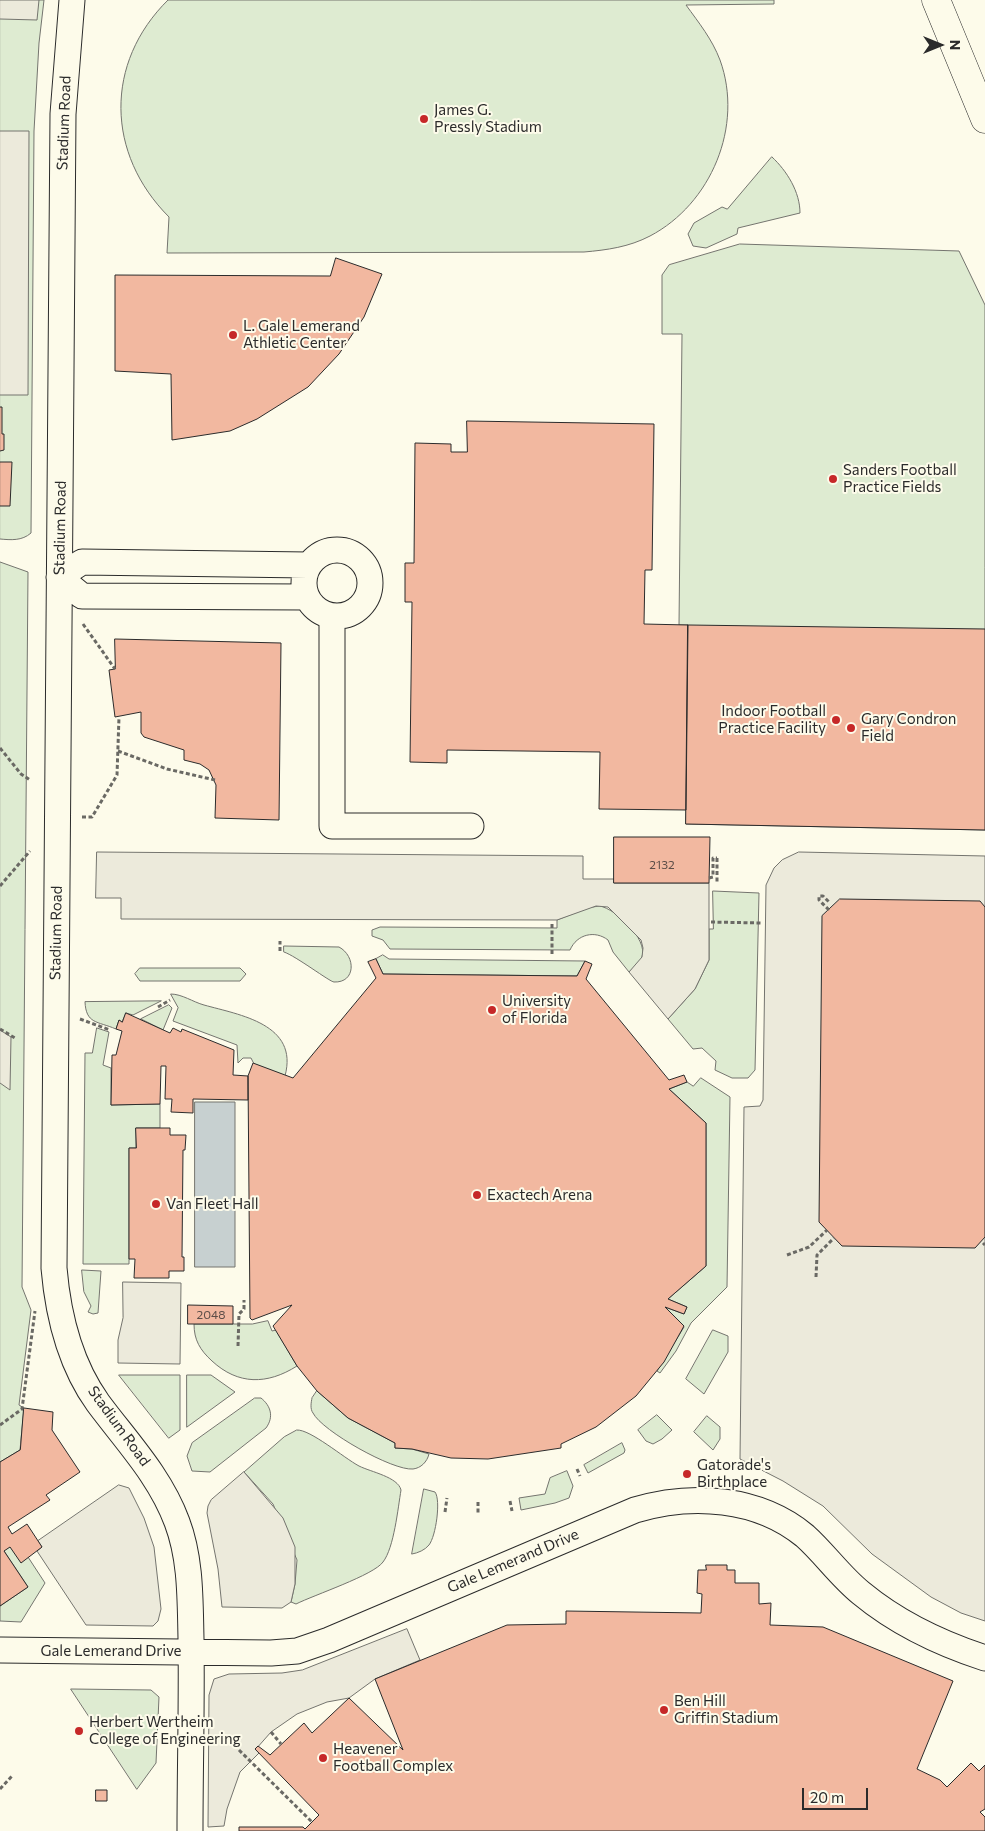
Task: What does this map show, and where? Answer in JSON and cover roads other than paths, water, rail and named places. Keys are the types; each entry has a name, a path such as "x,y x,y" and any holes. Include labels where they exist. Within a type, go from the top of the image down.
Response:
{"main road":[{"path":"936,0 985,119"}],"street":[{"name":"Stadium Road","path":"72,0 63,114 54,1258 56,1291 70,1346 89,1388 159,1484 176,1520 186,1555 191,1651 190,1831"},
{"path":"335,549 351,553 364,563 370,584 362,604 344,616 332,616 313,606 306,597 304,576 308,565 315,557 335,549"},
{"path":"306,597 82,596 59,577 82,562 308,565"},
{"path":"332,616 332,826 471,826"},
{"name":"Gale Lemerand Drive","path":"0,1650 284,1652 305,1649 635,1510 662,1502 690,1499 719,1501 752,1508 783,1523 802,1534 862,1594 896,1618 964,1651 985,1658"}],"place":[{"name":"James G. Pressly Stadium","path":"424,119"},
{"name":"L. Gale Lemerand Athletic Center","path":"233,335"},
{"name":"Sanders Football Practice Fields","path":"833,479"},
{"name":"Indoor Football Practice Facility","path":"836,720"},
{"name":"Gary Condron Field","path":"851,728"},
{"name":"University of Florida","path":"492,1010"},
{"name":"Exactech Arena","path":"477,1195"},
{"name":"Van Fleet Hall","path":"156,1204"},
{"name":"Gatorade's Birthplace","path":"687,1474"},
{"name":"Ben Hill Griffin Stadium","path":"664,1710"},
{"name":"Herbert Wertheim College of Engineering","path":"79,1731"},
{"name":"Heavener Football Complex","path":"323,1758"}]}
